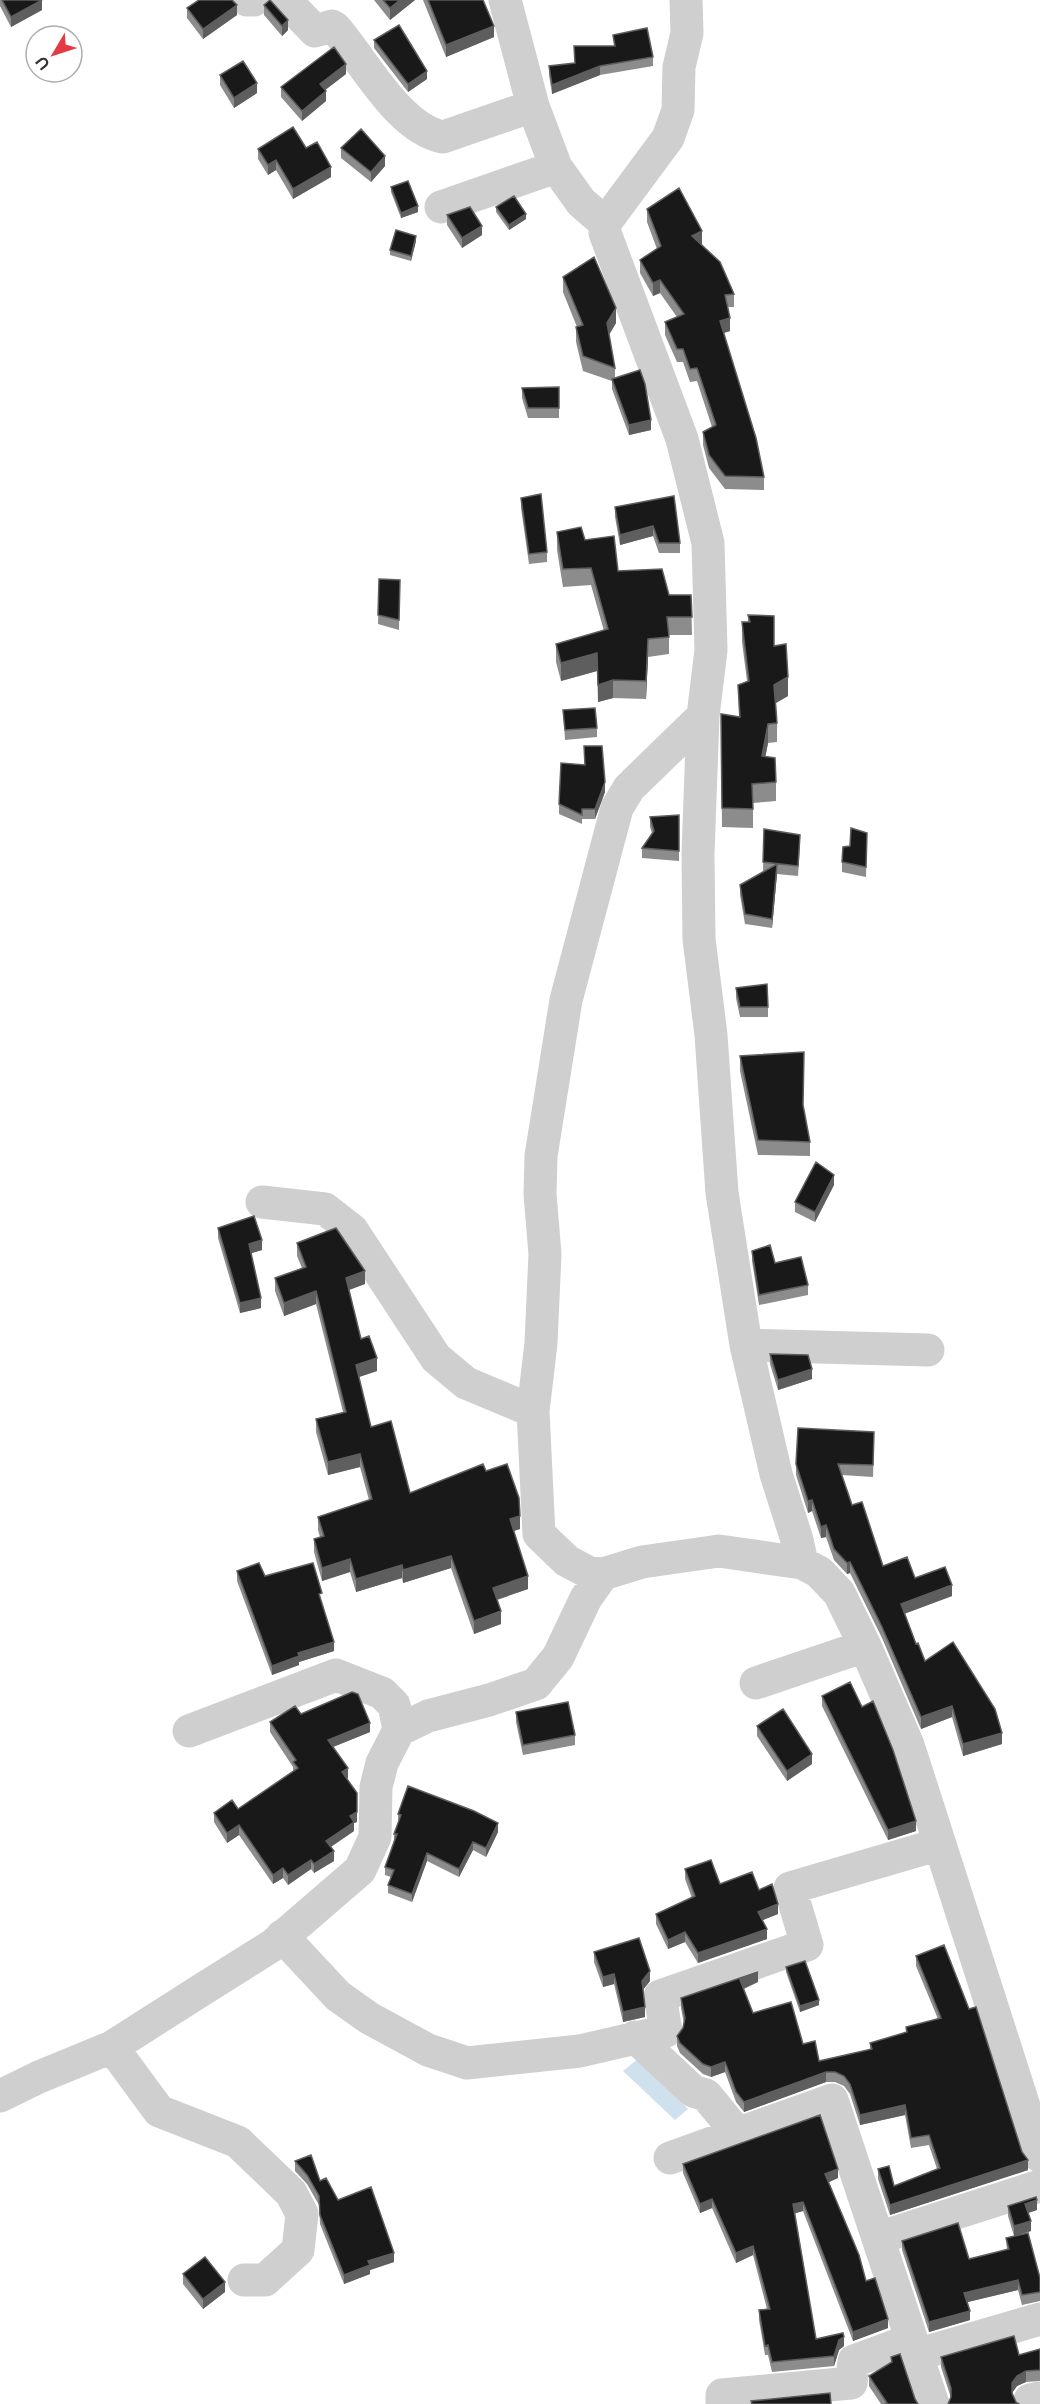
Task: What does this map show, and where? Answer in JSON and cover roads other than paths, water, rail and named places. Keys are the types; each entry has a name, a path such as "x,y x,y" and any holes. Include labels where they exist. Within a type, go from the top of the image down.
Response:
{"street":[{"path":"247,0 254,0"},
{"path":"285,0 315,31 332,26 337,30 387,95 415,126 430,134 443,137 533,106"},
{"path":"505,0 533,106 556,167 581,202 605,224"},
{"path":"663,0 679,67"},
{"path":"686,0 687,33 679,67 678,110 672,131 605,224 605,233 682,439 708,543 711,650 703,716 698,854 699,939 711,1035 722,1193 746,1345 776,1474 802,1563"},
{"path":"441,207 556,167"},
{"path":"703,716 629,788 617,808 566,1000 541,1156 540,1194 545,1254 541,1343 533,1411 539,1534 567,1561 588,1572 603,1574 642,1562 719,1551 802,1563 819,1572 840,1593 908,1745 1040,2156"},
{"path":"262,1202 325,1209 342,1220 352,1230 436,1358 466,1383 533,1411"},
{"path":"746,1345 928,1350"},
{"path":"0,2096 112,2047 273,1945 360,1870 375,1837 376,1787 382,1763 399,1730 428,1716 489,1700 536,1684 558,1657 586,1598 603,1574"},
{"path":"756,1683 865,1646"},
{"path":"189,1731 336,1675 382,1693 394,1705 399,1730"},
{"path":"282,1936 338,1996 390,2031 428,2050 467,2063 580,2051 666,2031 660,1996 807,1945 790,1888 940,1844"},
{"path":"634,2037 693,2091 706,2095 738,2134"},
{"path":"112,2047 159,2111 238,2142 296,2200 302,2214 298,2250 265,2280 244,2280"},
{"path":"670,2158 832,2100 933,2404"},
{"path":"878,2238 1040,2186"},
{"path":"722,2404 722,2395 852,2393 854,2361 1040,2319"}],"water":[{"path":"639,2058 688,2109 675,2120 623,2071"}]}
